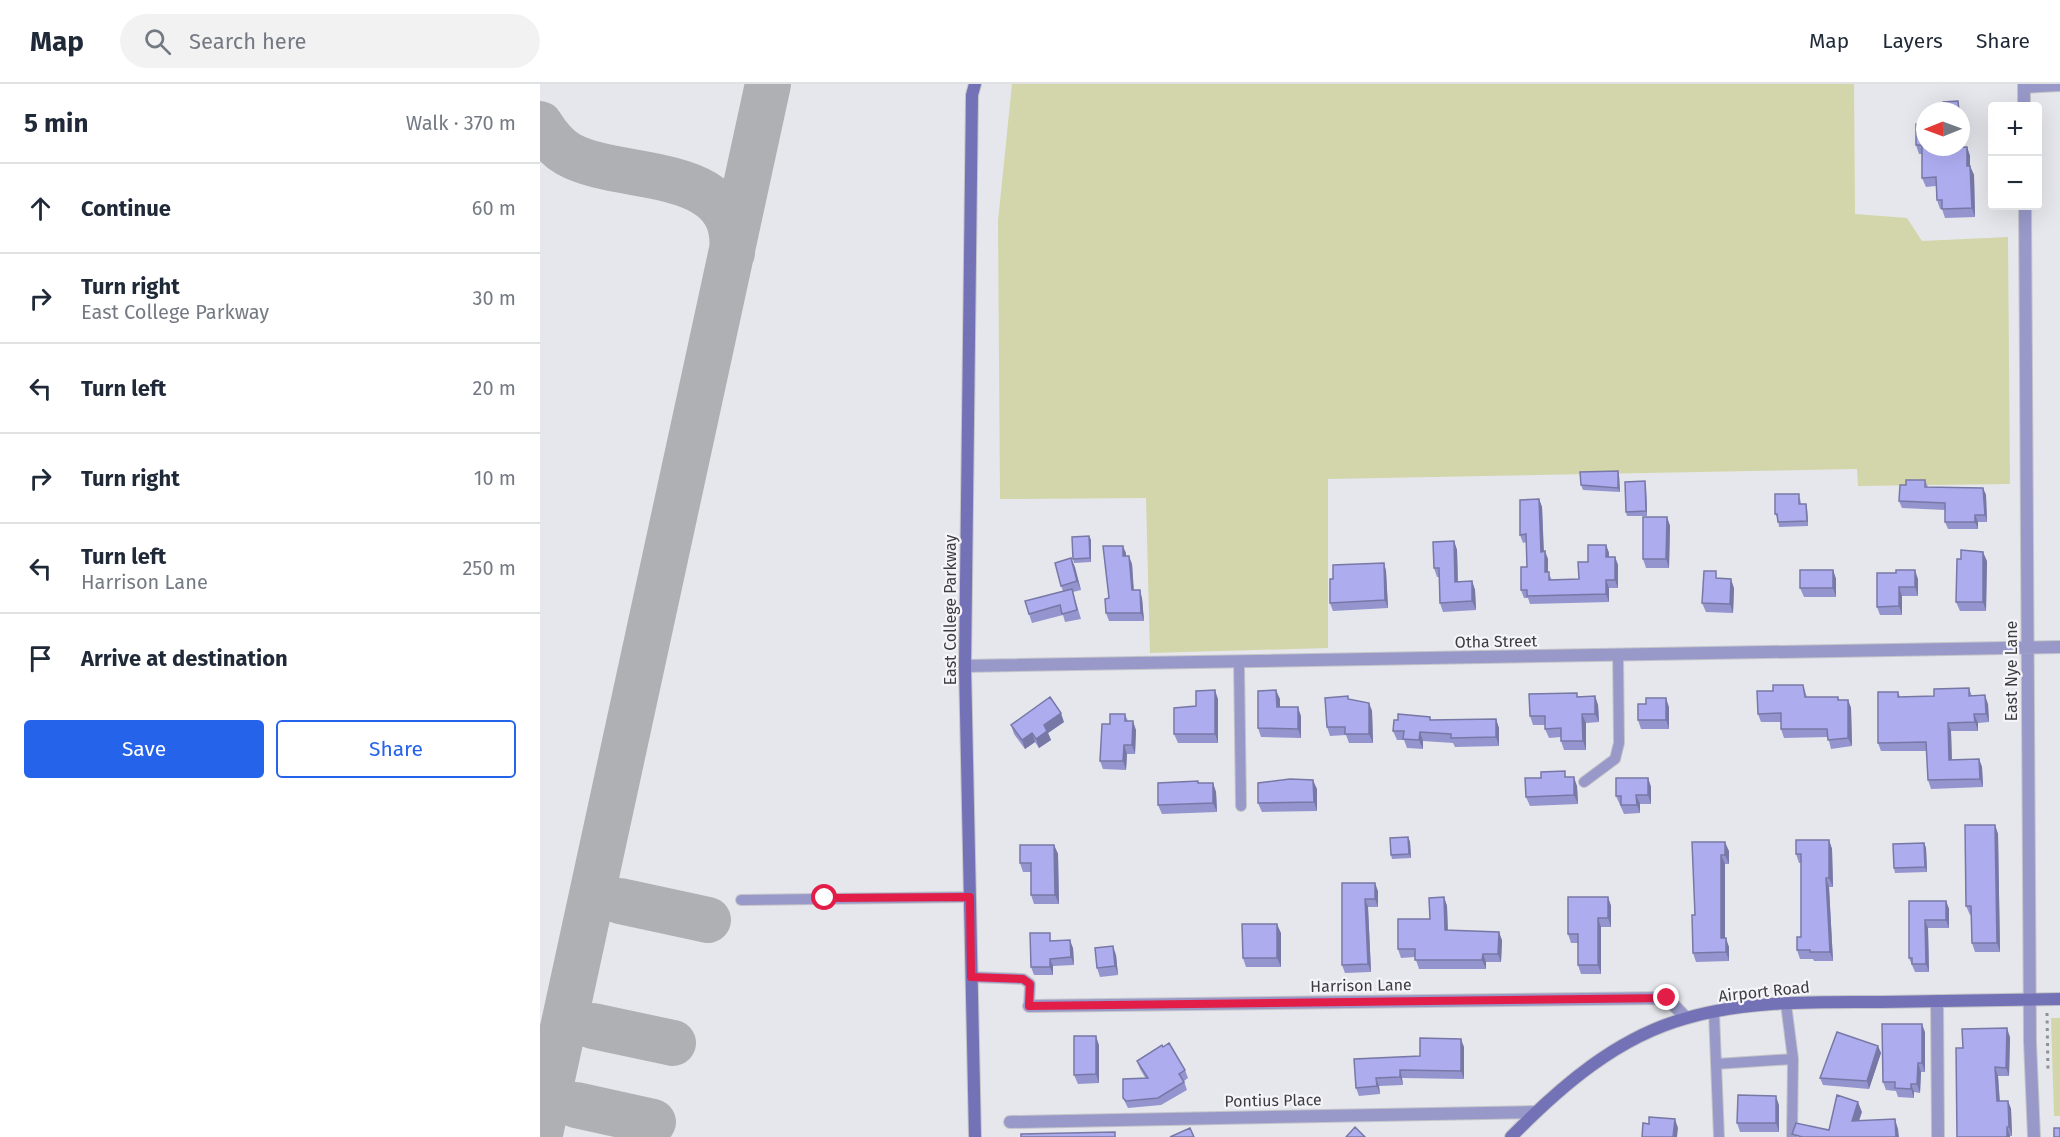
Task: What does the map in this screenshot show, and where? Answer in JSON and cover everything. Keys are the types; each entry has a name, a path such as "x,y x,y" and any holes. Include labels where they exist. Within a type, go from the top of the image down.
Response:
{"main road":[{"name":"East College Parkway","path":"975,84 972,95 965,666 975,1137"},
{"name":"Airport Road","path":"1511,1137 1535,1112 1599,1060 1655,1030 1686,1018 1786,1004 2060,999"}],"street":[{"path":"2024,102 2024,85 2060,85"},
{"name":"East Nye Lane","path":"2025,210 2030,999 2034,1137"},
{"name":"Otha Street","path":"965,666 2060,647"},
{"name":"Harrison Lane","path":"1029,1006 1667,998 1686,1018"},
{"path":"1937,1001 1938,1137"},
{"name":"Pontius Place","path":"1010,1122 1535,1112"}],"lane":[{"path":"1584,782 1616,759 1619,743 1618,655"},
{"path":"1239,663 1241,806"},
{"path":"741,900 970,897"},
{"path":"971,977 1023,979 1030,984 1029,1006"},
{"path":"1786,1004 1792,1059 1792,1137"},
{"path":"1713,1013 1719,1137"},
{"path":"1716,1064 1792,1059"}],"green space":[{"path":"1012,84 1854,84 1855,214 1907,218 1922,241 2008,237 2010,484 1858,486 1857,469 1328,479 1328,648 1150,653 1146,498 1000,499 998,221"},
{"path":"2051,1018 2060,1018 2060,1116 2054,1116"}],"building":[{"path":"1922,156 1967,156 1967,166 1970,166 1972,208 1942,209 1942,200 1937,200 1936,177 1922,178"},
{"path":"1618,471 1618,488 1581,485 1580,472"},
{"path":"1906,480 1925,480 1925,487 1983,488 1985,515 1975,515 1975,522 1945,522 1945,503 1899,501 1900,485 1906,485"},
{"path":"1645,481 1646,511 1626,512 1625,482"},
{"path":"1775,494 1799,494 1799,504 1806,504 1807,521 1778,522 1777,514 1775,514"},
{"path":"1539,499 1541,552 1545,551 1545,572 1549,572 1549,580 1579,579 1578,562 1588,562 1588,545 1606,545 1606,557 1615,557 1615,580 1606,580 1606,594 1527,596 1527,590 1521,590 1521,567 1527,567 1526,534 1520,535 1520,500"},
{"path":"1643,517 1667,517 1666,559 1643,559"},
{"path":"1089,536 1090,558 1073,559 1072,537"},
{"path":"1454,541 1455,582 1472,581 1472,601 1440,603 1439,568 1434,568 1433,542"},
{"path":"1103,546 1123,546 1123,556 1129,556 1132,590 1140,590 1141,613 1106,613 1105,599 1109,598"},
{"path":"1961,550 1983,552 1983,602 1956,602 1957,559 1961,559"},
{"path":"1071,558 1077,581 1061,586 1055,563"},
{"path":"1384,563 1385,600 1330,603 1330,579 1333,579 1333,565"},
{"path":"1800,570 1833,570 1833,588 1800,588"},
{"path":"1896,570 1915,570 1915,587 1899,587 1899,606 1877,607 1877,573 1896,573"},
{"path":"1704,571 1716,571 1716,578 1731,579 1730,604 1702,603"},
{"path":"1072,589 1077,610 1062,614 1060,605 1029,614 1025,601"},
{"path":"1773,685 1803,685 1805,697 1838,697 1838,700 1848,700 1848,738 1828,740 1827,729 1781,729 1781,713 1758,714 1757,691 1773,691"},
{"path":"1969,688 1969,696 1985,695 1986,714 1974,714 1975,722 1948,723 1949,760 1979,759 1980,779 1928,780 1926,742 1878,743 1878,692 1898,692 1898,697 1934,696 1934,689"},
{"path":"1215,690 1215,734 1174,734 1174,708 1196,706 1196,691"},
{"path":"1276,690 1277,707 1298,707 1298,729 1258,728 1258,691"},
{"path":"1577,693 1577,697 1595,696 1595,714 1582,714 1583,741 1561,741 1561,728 1545,729 1545,716 1530,716 1529,694"},
{"path":"1348,696 1348,699 1369,703 1369,734 1345,734 1345,727 1327,727 1325,698"},
{"path":"1050,697 1061,713 1044,725 1047,731 1036,739 1032,733 1022,740 1011,725"},
{"path":"1646,698 1666,698 1666,720 1638,720 1638,704 1646,704"},
{"path":"1110,714 1125,714 1125,721 1133,721 1132,745 1124,745 1123,761 1100,761 1102,724 1110,724"},
{"path":"1398,714 1430,717 1430,720 1496,719 1496,737 1451,738 1451,734 1420,732 1419,740 1403,739 1404,731 1393,731 1394,720 1398,720"},
{"path":"1565,771 1565,777 1574,777 1574,795 1526,797 1525,778 1541,778 1541,772"},
{"path":"1616,778 1648,778 1648,795 1636,795 1637,805 1621,805 1621,796 1616,796"},
{"path":"1290,779 1313,780 1314,802 1258,803 1258,783"},
{"path":"1198,781 1198,783 1213,783 1213,803 1158,805 1158,783"},
{"path":"1965,825 1995,825 1997,943 1972,943 1971,906 1966,906"},
{"path":"1408,837 1409,854 1391,855 1390,838"},
{"path":"1796,840 1829,840 1829,878 1826,878 1830,952 1797,950 1797,937 1801,937 1801,854 1796,854"},
{"path":"1692,842 1725,842 1725,855 1721,855 1721,938 1726,938 1726,952 1693,953 1692,915 1695,915"},
{"path":"1924,843 1925,867 1894,868 1893,844"},
{"path":"1020,845 1054,845 1055,895 1031,895 1031,863 1020,863"},
{"path":"1342,883 1375,883 1375,899 1365,899 1368,964 1342,965"},
{"path":"1444,897 1445,930 1499,932 1498,954 1483,954 1482,960 1415,960 1415,949 1398,949 1398,919 1430,919 1429,898"},
{"path":"1568,897 1608,897 1608,918 1598,918 1598,965 1578,965 1578,934 1568,934"},
{"path":"1909,901 1946,901 1946,920 1925,920 1926,964 1912,964 1912,958 1909,958"},
{"path":"1242,924 1277,924 1277,958 1243,958"},
{"path":"1030,933 1050,933 1050,941 1070,940 1071,957 1050,959 1050,967 1031,967"},
{"path":"1113,946 1115,966 1097,968 1095,948"},
{"path":"1882,1024 1922,1024 1922,1063 1918,1063 1917,1084 1911,1084 1911,1089 1895,1088 1895,1082 1883,1082"},
{"path":"2007,1028 2006,1068 1995,1067 1997,1101 2008,1101 2007,1137 1957,1137 1956,1048 1963,1048 1962,1029"},
{"path":"1837,1032 1878,1046 1867,1081 1820,1078"},
{"path":"1074,1036 1096,1036 1096,1074 1074,1075"},
{"path":"1420,1038 1461,1039 1461,1071 1400,1070 1400,1077 1376,1078 1377,1086 1356,1088 1354,1059 1420,1056"},
{"path":"1169,1043 1185,1070 1179,1074 1184,1082 1158,1098 1126,1101 1123,1098 1123,1079 1148,1078 1137,1061"},
{"path":"1738,1095 1776,1096 1776,1123 1737,1123"},
{"path":"1837,1095 1858,1102 1852,1121 1895,1119 1896,1137 1802,1137 1792,1134 1796,1123 1829,1130"},
{"path":"1649,1117 1675,1119 1673,1137 1642,1137 1643,1123 1649,1124"},
{"path":"1355,1127 1365,1137 1346,1137"},
{"path":"1190,1128 1194,1137 1170,1137"},
{"path":"2054,1128 2060,1128 2060,1137 2054,1137"},
{"path":"1115,1132 1115,1137 1021,1137 1021,1134"}],"taxiway":[{"path":"540,1134 768,84"},
{"path":"540,124 552,141 568,154 591,163 673,181 698,190 718,203 730,224 732,253"},
{"path":"620,901 708,920"},
{"path":"593,1026 673,1043"},
{"path":"576,1105 653,1122"}],"route":[{"path":"825,898 970,897 971,977 1023,979 1030,984 1029,1006 1667,998"}]}
